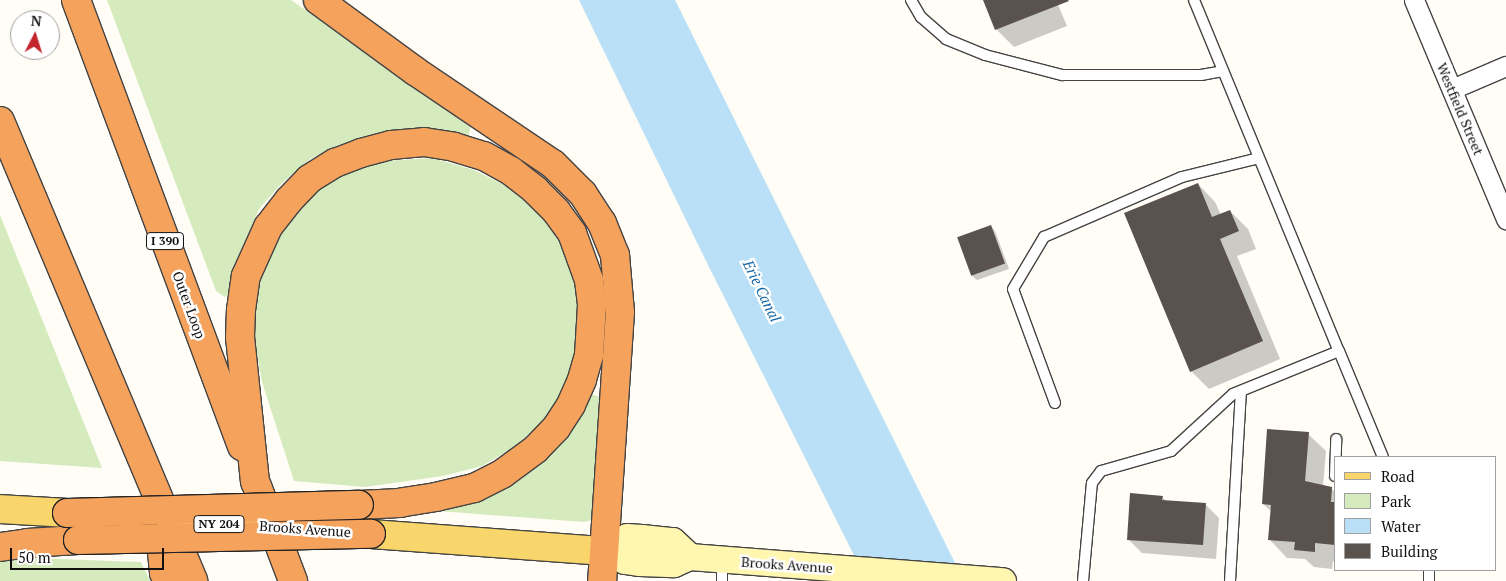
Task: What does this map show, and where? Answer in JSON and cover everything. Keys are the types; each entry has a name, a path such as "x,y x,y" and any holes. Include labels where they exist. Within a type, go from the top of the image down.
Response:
{"highway":[{"name":"Outer Loop","path":"76,0 293,581"},
{"path":"318,0 415,71 553,164 583,194 602,223 615,255 620,312 607,551 602,581"},
{"path":"0,121 193,581"},
{"path":"67,513 400,503 474,488 502,474 536,449 556,428 571,405 582,380 591,342 592,306 589,280 572,233 556,211 535,190 511,171 484,156 454,147 424,142 391,146 360,153 335,163 309,180 289,200 268,227 246,276 240,310 240,337 255,482"},
{"path":"156,492 164,572 168,581"},
{"path":"0,547 27,543 78,540 372,534"}],"main road":[{"name":"Brooks Avenue","path":"0,509 607,551 625,561 640,563 674,564 690,558 722,570 753,562 1003,581"}],"street":[{"name":"Westfield Street","path":"1414,0 1506,218"},
{"path":"1452,89 1506,66"}],"lane":[{"path":"911,0 921,17 946,39 985,55 1062,75 1201,74 1223,71"},
{"path":"1194,0 1383,456"},
{"path":"1055,403 1013,289 1044,237 1182,177 1259,158"},
{"path":"1083,581 1092,483 1101,472 1171,451 1233,394 1339,351"},
{"path":"1230,581 1241,391"},
{"path":"1336,439 1336,456"}],"green space":[{"path":"107,0 291,0 471,126 468,137 417,132 374,135 338,145 310,159 281,184 259,209 233,271 231,292 225,297 216,291"},
{"path":"432,158 474,170 508,187 534,207 556,235 569,262 577,296 579,330 573,367 560,399 539,425 516,446 482,466 443,476 365,487 294,481 262,382 253,334 255,279 284,222 309,196 344,174 387,161"},
{"path":"0,215 102,468 0,461"},
{"path":"587,393 604,398 593,520 584,522 438,511 436,507 508,484 541,464 569,433"},
{"path":"32,558 141,562 150,581 0,581 0,561"}],"water":[{"name":"Erie Canal","path":"579,0 675,0 964,581 867,581 707,263"}],"building":[{"path":"983,0 1068,0 1069,1 995,30"},
{"path":"1198,183 1212,217 1230,210 1239,231 1220,239 1263,341 1190,372 1124,213"},
{"path":"991,225 1005,264 971,276 957,237"},
{"path":"1267,429 1309,432 1305,481 1332,487 1331,502 1334,502 1334,545 1315,543 1315,552 1294,550 1295,542 1268,540 1271,505 1262,504"},
{"path":"1130,493 1163,496 1162,500 1206,503 1203,545 1127,540"}]}
